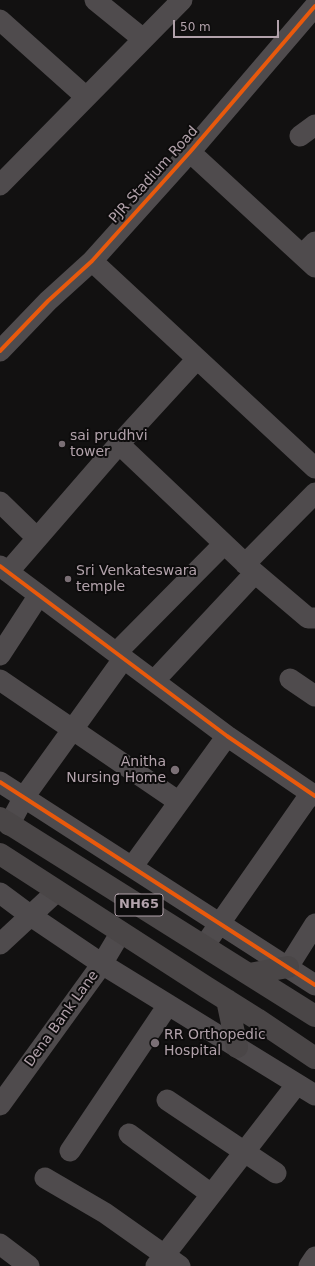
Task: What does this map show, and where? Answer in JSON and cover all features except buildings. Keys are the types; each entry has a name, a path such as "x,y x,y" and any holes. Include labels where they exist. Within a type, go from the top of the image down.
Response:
{"highway":[{"name":"NH65","path":"5,821 315,1016"},
{"name":"NH65","path":"0,854 257,1019 315,1058"},
{"path":"249,974 288,967"},
{"path":"227,1000 237,1047"}],"street":[{"path":"95,0 143,39"},
{"path":"0,184 182,0"},
{"name":"PJR Stadium Road","path":"0,351 48,301 92,261 190,152 315,6"},
{"path":"0,20 86,97"},
{"path":"190,152 311,255"},
{"path":"92,261 315,468"},
{"path":"197,359 119,444 37,538 4,569 227,736 313,795 219,923 204,946"},
{"path":"119,444 250,569 308,618 315,618"},
{"path":"154,681 315,493"},
{"path":"0,502 37,538"},
{"path":"5,821 24,797 72,729 120,656 224,544"},
{"path":"0,655 39,595"},
{"path":"290,679 315,696"},
{"path":"0,680 179,802"},
{"path":"132,867 227,736"},
{"path":"0,782 315,985"},
{"path":"0,944 57,890"},
{"path":"0,893 102,964 315,1096"},
{"path":"288,967 315,924"},
{"name":"Dena Bank Lane","path":"0,1105 102,964 121,932"},
{"path":"70,1151 168,1005"},
{"path":"45,1178 105,1213 167,1262 211,1194 297,1084"},
{"path":"167,1100 276,1173"},
{"path":"128,1134 211,1194"},
{"path":"0,1244 29,1266"},
{"path":"309,1266 315,1258"}],"cycle path":[{"path":"0,351 48,301 92,261 190,152 315,6"},
{"path":"0,566 227,736 315,796"},
{"path":"0,782 315,985"}],"place":[{"name":"sai prudhvi tower","path":"62,444"},
{"name":"Sri Venkateswara temple","path":"68,579"},
{"name":"Anitha Nursing Home","path":"175,770"},
{"name":"RR Orthopedic Hospital","path":"155,1043"}]}
